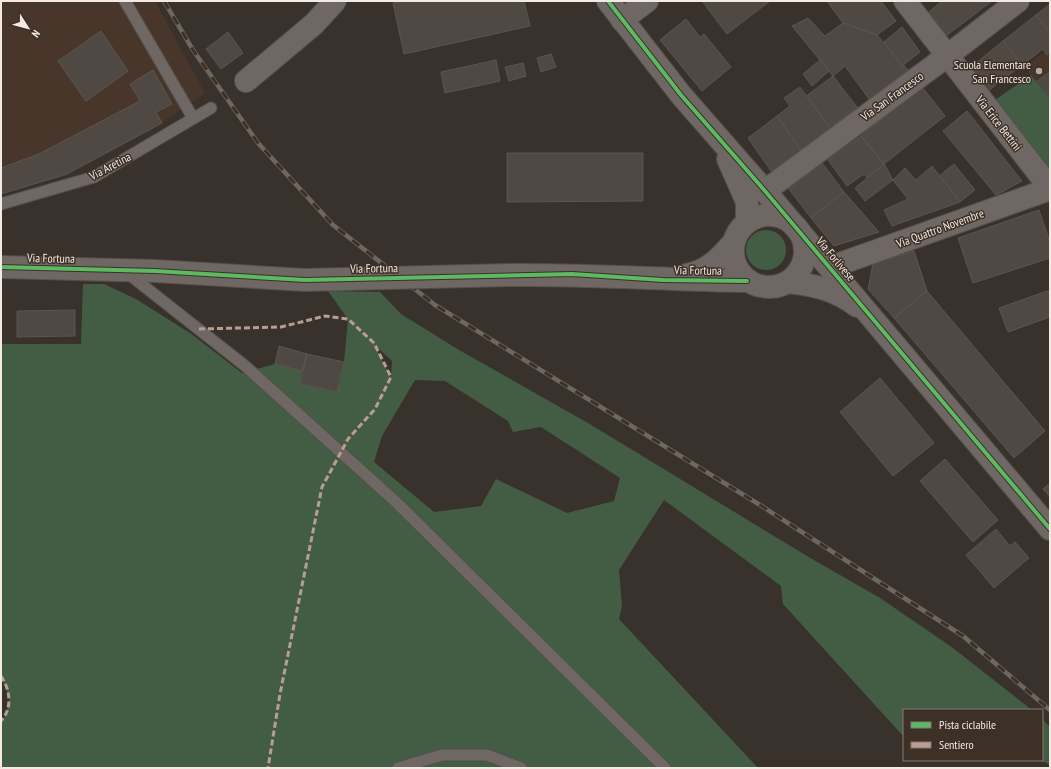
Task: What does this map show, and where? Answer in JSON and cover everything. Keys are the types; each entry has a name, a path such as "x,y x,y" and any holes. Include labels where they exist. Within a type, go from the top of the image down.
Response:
{"street":[{"path":"246,81 314,24 335,1"},
{"name":"Via Forlivese","path":"608,1 681,95 719,140 765,190 1050,529"},
{"path":"622,20 647,1"},
{"name":"Via Erice Bettini","path":"905,1 1050,189"},
{"name":"Via San Francesco","path":"765,190 947,56 1018,1"},
{"name":"Via Forlivese","path":"719,140 747,202 747,222 758,216 770,214 782,217 792,222 802,234 805,248 804,262 795,276 788,282 776,287 760,286 747,281"},
{"name":"Via Quattro Novembre","path":"788,282 1050,189"},
{"path":"747,222 738,231 733,243 732,256 736,268 747,281"},
{"name":"Via Fortuna","path":"663,280 698,273 714,264 733,243"},
{"name":"Via Fortuna","path":"1,267 50,267 305,280 572,274 663,280 747,281"},
{"name":"Via Forlivese","path":"788,282 818,286 847,299 875,321"}],"lane":[{"path":"125,1 192,118"},
{"name":"Via Aretina","path":"1,204 94,177 210,108"},
{"path":"124,271 244,365 396,502 665,768"},
{"path":"398,768 442,755 487,756 521,768"}],"shaded area":[{"path":"1,1 155,1 205,93 162,123 67,174 1,194"},
{"name":"Scuola Elementare San Francesco","path":"1050,48 1050,98 1024,67"}],"green space":[{"path":"1031,75 1050,99 1050,170 995,100"},
{"path":"762,230 770,230 777,233 783,239 786,250 783,261 777,267 770,270 762,270 755,267 749,261 746,254 746,246 749,239 755,233"},
{"path":"83,284 104,284 136,299 190,333 242,373 275,364 302,371 300,384 337,392 344,362 348,319 328,291 380,292 401,314 459,350 588,423 807,556 880,598 953,648 1031,709 903,709 903,736 783,604 781,586 664,500 619,570 622,606 619,619 758,768 1,768 1,721 5,717 10,698 1,678 1,344 81,344","holes":["375,345 392,361 390,376","415,380 445,381 508,421 513,432 541,427 620,478 614,501 567,513 496,479 481,506 434,512 374,462 382,436"]},
{"path":"1043,720 1050,727 1049,764 1042,761 1043,761"}],"building":[{"path":"403,1 524,1 530,26 404,54 393,3"},
{"path":"702,1 770,1 727,34"},
{"path":"827,1 881,1 896,21 877,35 843,23"},
{"path":"942,1 992,1 946,36 929,12"},
{"path":"1050,4 1050,33 1036,15"},
{"path":"1036,15 1050,33 1050,52 1047,55 1043,49 1022,65 1003,41"},
{"path":"808,18 825,36 843,23 877,35 908,70 869,99 845,66 833,76 792,26"},
{"path":"686,19 700,37 704,34 731,67 702,91 660,40"},
{"path":"902,27 920,52 902,66 884,42"},
{"path":"101,31 128,71 86,101 58,61"},
{"path":"228,32 243,53 221,69 206,49"},
{"path":"1003,41 1022,65 988,91 970,68"},
{"path":"551,54 556,67 541,72 537,58"},
{"path":"496,60 500,81 445,93 441,72"},
{"path":"820,60 829,71 812,86 803,74"},
{"path":"523,63 526,76 509,81 505,67"},
{"path":"153,70 172,104 156,112 162,123 67,174 1,194 1,168 39,154 140,101 130,84"},
{"name":"Scuola Elementare San Francesco","path":"1050,72 1050,98 1037,81"},
{"path":"833,76 857,107 830,128 805,97"},
{"path":"800,87 830,128 801,150 777,116 790,106 784,98"},
{"path":"922,87 945,116 884,164 861,136"},
{"path":"967,111 1022,181 996,195 943,131"},
{"path":"777,116 801,150 771,171 748,138"},
{"path":"861,136 884,164 867,178 864,174 847,186 828,160"},
{"path":"507,153 643,153 643,201 507,202"},
{"path":"822,163 844,192 811,218 789,189"},
{"path":"884,164 893,180 865,201 855,188"},
{"path":"954,164 975,190 960,202 939,176"},
{"path":"932,166 960,202 892,226 884,210 908,199 893,180 905,168 916,180"},
{"path":"844,192 879,232 834,246 811,218"},
{"path":"1039,210 1050,242 1050,258 973,283 958,238"},
{"path":"914,251 927,291 894,318 868,289 873,264"},
{"path":"1050,290 1050,317 1008,332 999,308"},
{"path":"927,291 1045,431 1014,458 894,318"},
{"path":"75,310 75,336 17,337 17,311"},
{"path":"279,346 307,354 302,371 275,364"},
{"path":"307,354 344,362 337,392 300,384"},
{"path":"880,378 934,443 893,476 840,412"},
{"path":"945,459 998,520 973,542 920,481"},
{"path":"1050,483 1050,497 1043,489"},
{"path":"996,529 1010,546 1015,542 1029,558 994,588 966,555"}],"railway":[{"path":"164,1 193,50 258,143 333,225 435,305 760,505 963,636 1050,710"}],"marked path":[{"path":"199,329 281,327 325,316 348,319 374,343 391,377 375,409 348,439 322,487 280,694 268,768"},
{"path":"1,676 9,698 9,704 5,716 1,721"}],"cycle path":[{"path":"608,1 681,95 765,191 1050,529"},
{"path":"1,267 155,271 305,280 572,274 663,280 747,281"}],"place":[{"name":"Scuola Elementare San Francesco","path":"1039,71"}]}
